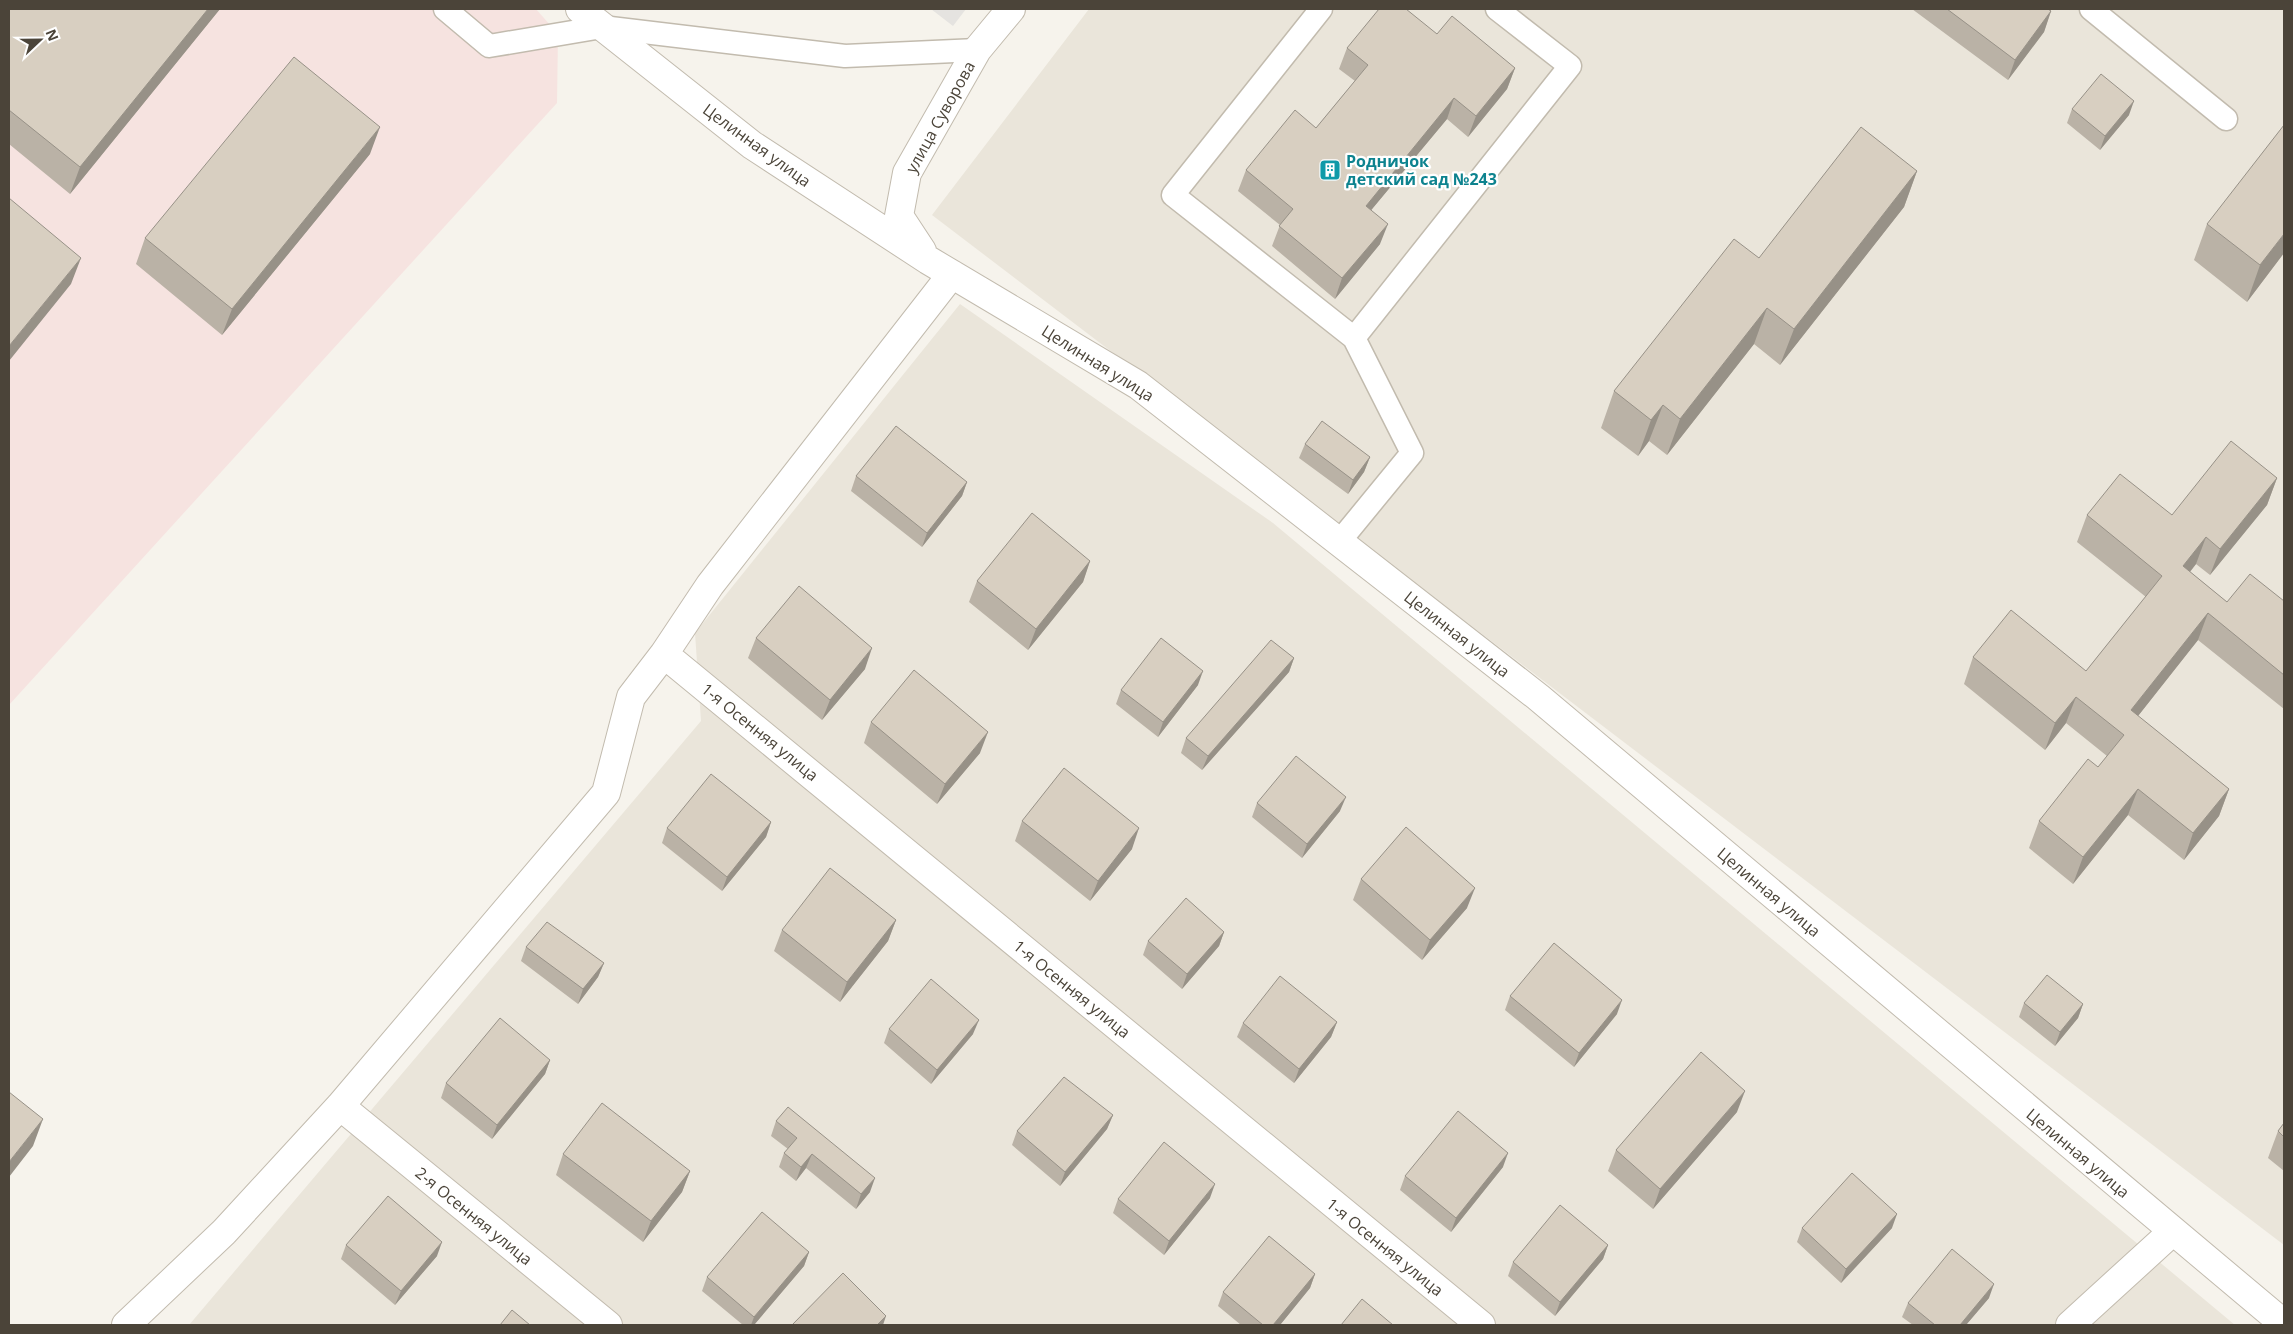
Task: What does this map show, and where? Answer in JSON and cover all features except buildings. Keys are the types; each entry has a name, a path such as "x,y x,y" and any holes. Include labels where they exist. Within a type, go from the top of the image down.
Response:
{"street":[{"name":"Целинная улица","path":"580,9 752,145 928,260 1138,385 1538,697 2172,1232 2284,1324"},
{"name":"улица Суворова","path":"928,260 899,216 908,172 977,50 1011,9"},
{"path":"126,1325 224,1232 340,1106 606,794 631,697 664,654 710,585 952,274"},
{"name":"1-я Осенняя улица","path":"664,654 1481,1325"},
{"name":"2-я Осенняя улица","path":"340,1106 608,1325"},
{"path":"2070,1325 2172,1232"}],"lane":[{"path":"446,9 489,46 602,27 845,56 977,50"},
{"path":"1321,9 1173,195 1354,338 1412,453 1339,542"},
{"path":"1354,338 1570,66 1497,9"},
{"path":"2090,9 2226,118"}],"shaded area":[{"path":"9,9 536,9 558,34 557,103 9,705"},
{"path":"931,9 966,9 953,26"},
{"path":"1089,9 2284,9 2284,1245 932,215"},
{"path":"960,304 1273,523 2235,1325 189,1325 701,721 695,633"}],"place":[{"name":"Родничок детский сад №243","path":"1330,170"}]}
